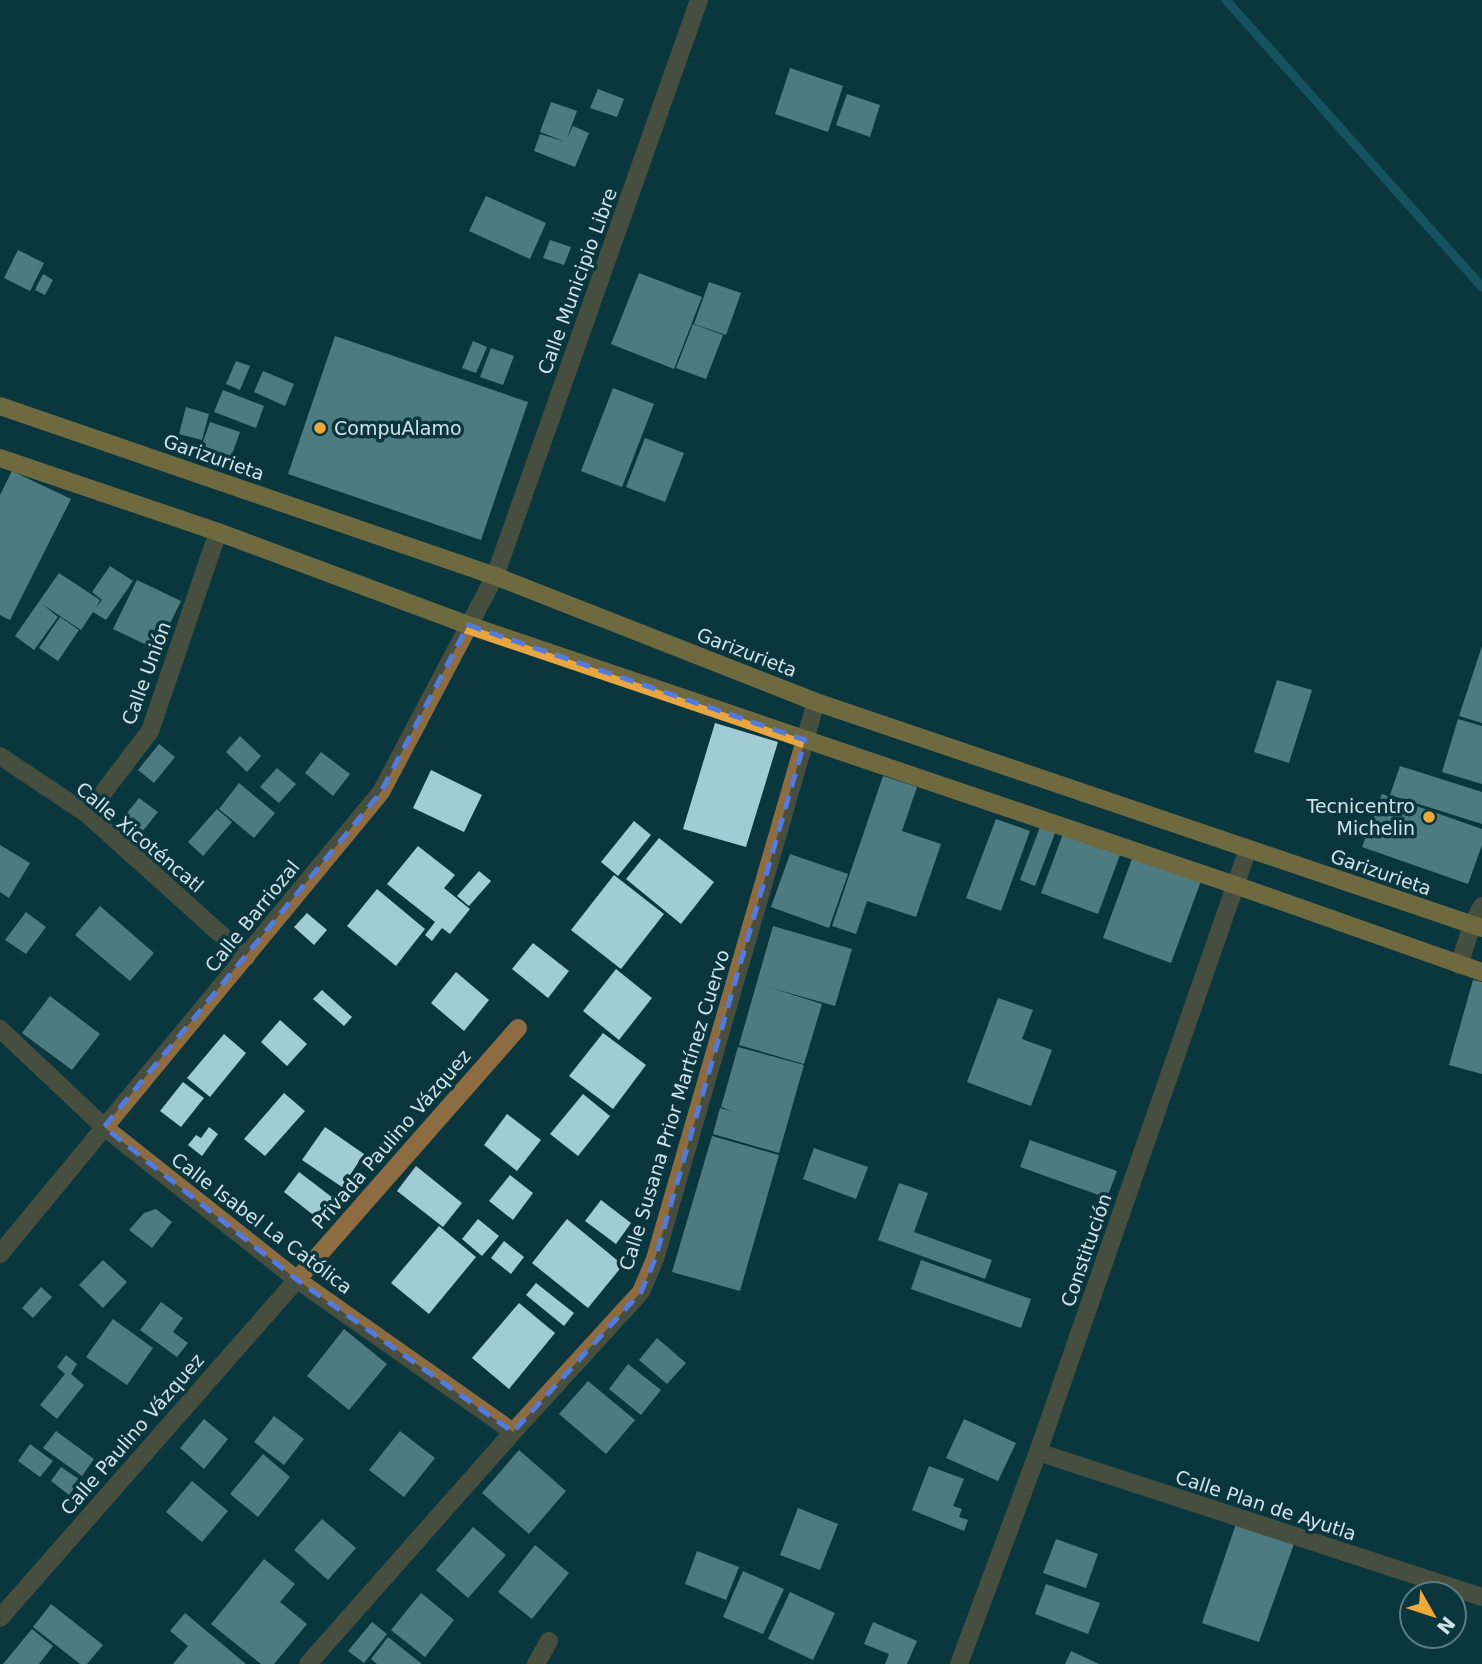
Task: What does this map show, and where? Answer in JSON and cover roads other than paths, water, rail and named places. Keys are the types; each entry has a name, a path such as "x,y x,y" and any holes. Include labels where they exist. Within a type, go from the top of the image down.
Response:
{"main road":[{"name":"Garizurieta","path":"0,406 495,576 816,702 1477,927"},
{"path":"0,458 218,532 468,625 1235,885 1482,972"}],"street":[{"name":"Calle Municipio Libre","path":"495,576 699,0"},
{"name":"Calle Unión","path":"87,814 150,731 218,532"},
{"name":"Calle Barriozal","path":"0,1254 381,792 495,576"},
{"name":"Calle Susana Prior Martínez Cuervo","path":"308,1664 641,1292 656,1259 816,702"},
{"name":"Calle Xicoténcatl","path":"0,756 87,814 246,957"},
{"name":"Constitución","path":"959,1664 1038,1452 1248,849"},
{"path":"1459,965 1477,927 1482,906"},
{"name":"Privada Paulino Vázquez","path":"296,1279 518,1028"},
{"name":"Calle Isabel La Católica","path":"0,1029 104,1127 296,1279 513,1432"},
{"name":"Calle Paulino Vázquez","path":"0,1618 296,1279"},
{"name":"Calle Plan de Ayutla","path":"1038,1452 1482,1597"},
{"path":"536,1664 550,1642"}],"waterway":[{"path":"1226,0 1482,287"}],"place":[{"name":"CompuAlamo","path":"320,428"},
{"name":"Tecnicentro Michelin","path":"1429,817"}]}
